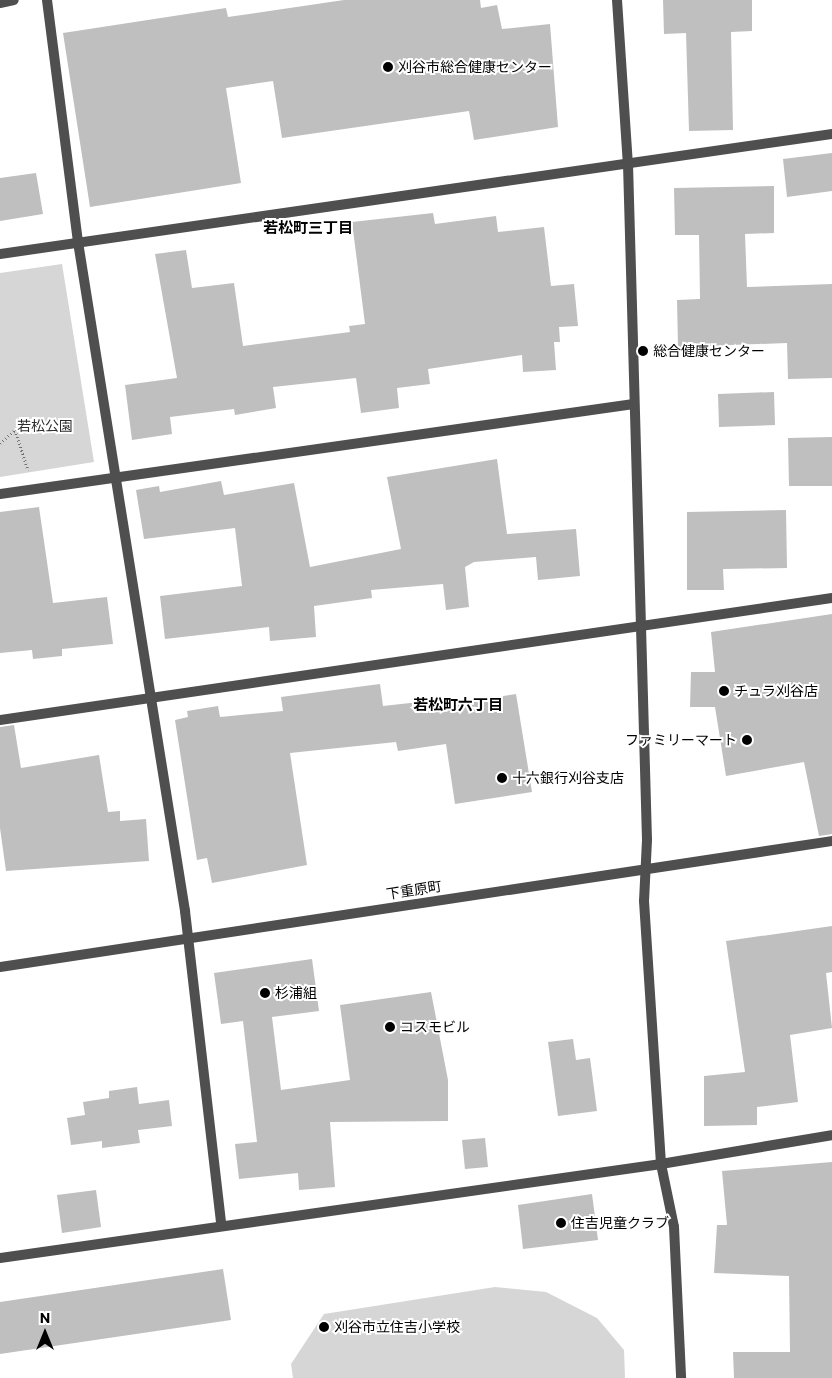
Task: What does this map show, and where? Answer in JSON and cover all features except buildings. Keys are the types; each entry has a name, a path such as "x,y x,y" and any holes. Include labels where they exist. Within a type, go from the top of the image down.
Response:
{"street":[{"path":"0,3 14,0"},
{"path":"47,0 78,242 148,699 188,940 221,1224"},
{"path":"617,0 628,164 647,867 644,901 661,1164 674,1227 681,1378"},
{"path":"0,254 832,134"},
{"path":"0,494 114,475 634,404"},
{"path":"0,720 640,628 832,598"},
{"name":"下重原町","path":"0,967 188,940 647,867 832,841"},
{"path":"0,1258 221,1224 661,1164 832,1135"}],"path":[{"path":"0,443 15,430 34,489"}],"green space":[{"name":"若松公園","path":"62,264 94,462 0,477 0,273"},
{"path":"495,1287 546,1292 597,1318 624,1350 625,1378 293,1378 291,1364 324,1314"}],"place":[{"name":"刈谷市総合健康センター","path":"388,67"},
{"name":"総合健康センター","path":"643,351"},
{"name":"チュラ刈谷店","path":"724,691"},
{"name":"ファミリーマート","path":"747,740"},
{"name":"十六銀行刈谷支店","path":"502,778"},
{"name":"杉浦組","path":"265,993"},
{"name":"コスモビル","path":"390,1027"},
{"name":"住吉児童クラブ","path":"561,1223"},
{"name":"刈谷市立住吉小学校","path":"324,1327"}],"district":[{"name":"若松町三丁目","path":"308,228"},
{"name":"若松町六丁目","path":"458,705"}]}
